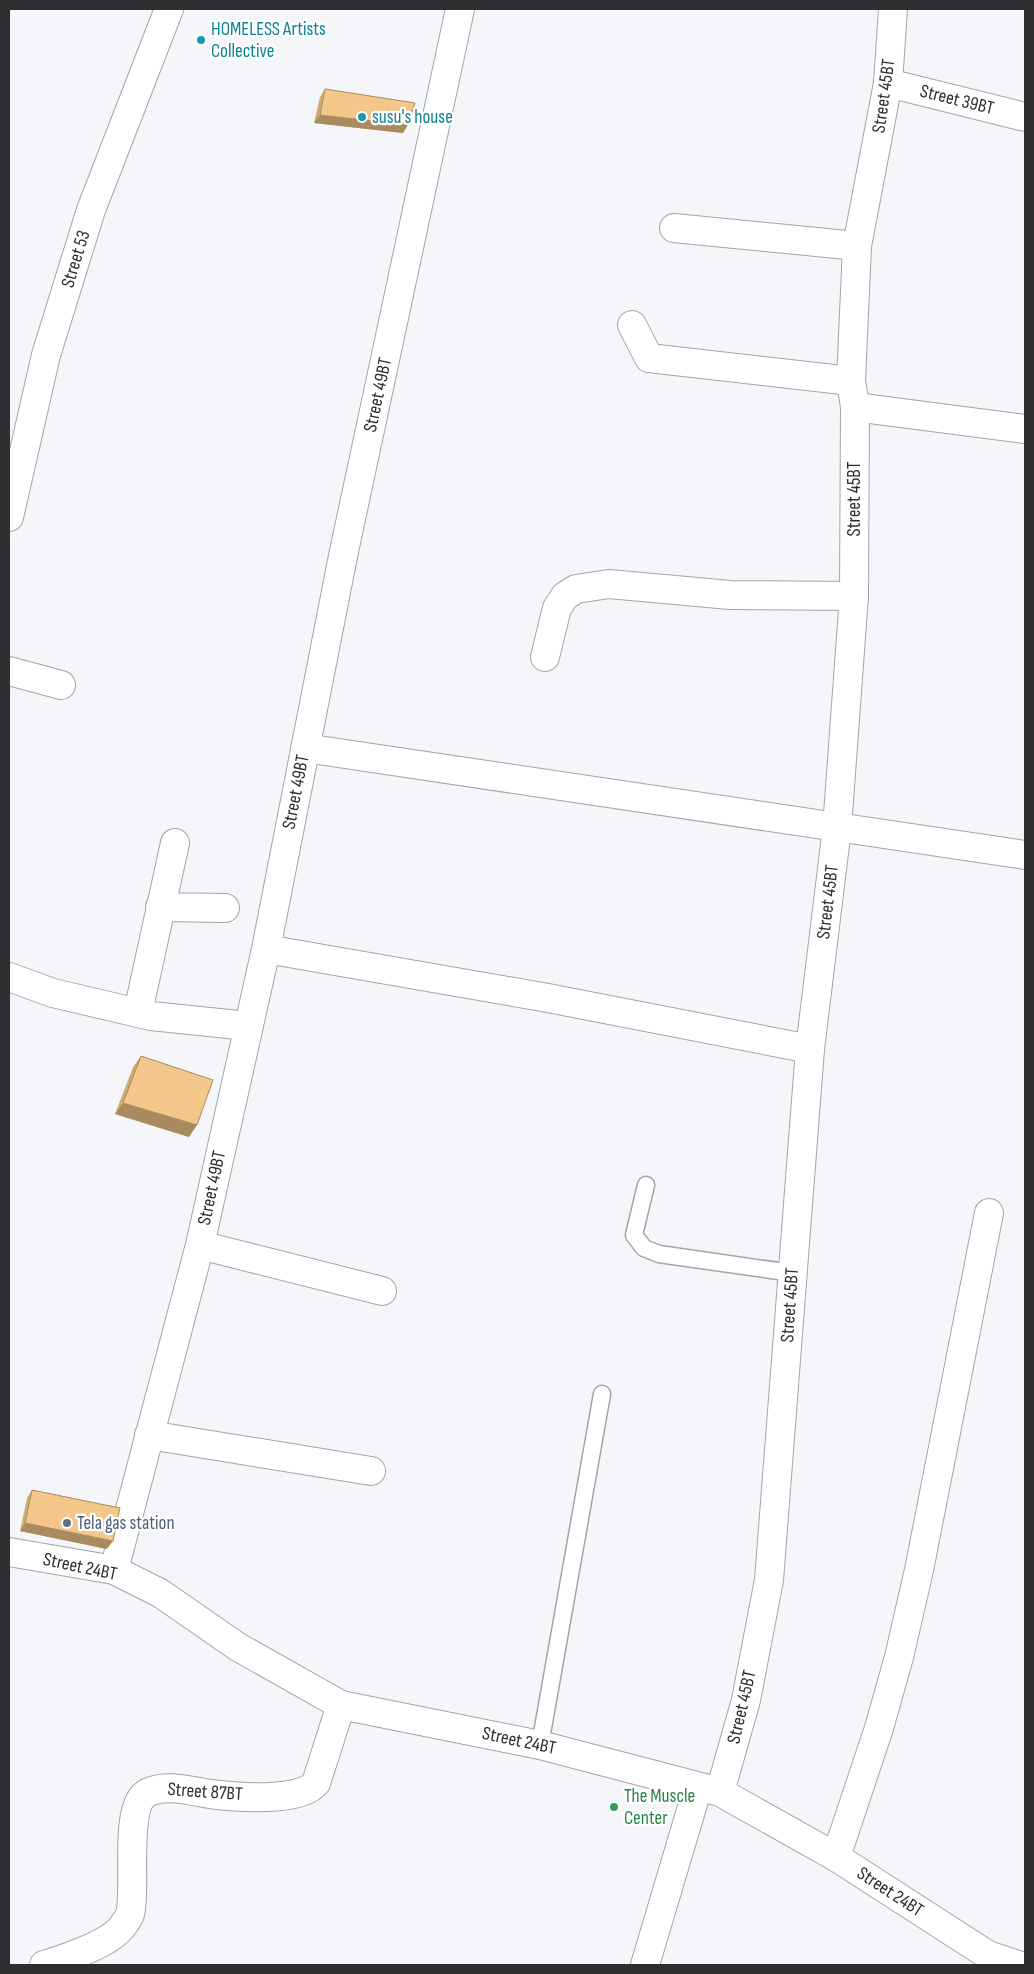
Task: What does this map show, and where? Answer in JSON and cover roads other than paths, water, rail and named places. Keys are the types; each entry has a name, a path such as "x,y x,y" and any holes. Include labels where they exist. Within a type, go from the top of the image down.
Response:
{"street":[{"name":"Street 53","path":"9,517 46,355 90,210 169,9"},
{"name":"Street 49BT","path":"114,1570 200,1245 266,949 342,556 460,9"},
{"name":"Street 45BT","path":"645,1965 709,1789 746,1700 769,1580 810,1049 837,828 854,596 854,407 851,380 857,246 888,83 894,9"},
{"name":"Street 39BT","path":"888,83 1025,118"},
{"path":"674,228 857,246"},
{"path":"632,325 649,358 851,380"},
{"path":"854,407 1025,429"},
{"path":"545,657 557,608 564,596 576,589 609,584 730,595 854,596"},
{"path":"9,671 61,685"},
{"path":"305,748 1021,856 1025,855"},
{"path":"138,1012 175,842"},
{"path":"160,907 225,908"},
{"path":"266,949 548,998 810,1049"},
{"path":"9,977 53,993 151,1016 248,1026"},
{"path":"836,1857 879,1728 899,1657 919,1570 988,1213"},
{"path":"200,1245 382,1291"},
{"path":"149,1435 371,1471"},
{"name":"Street 24BT","path":"9,1552 114,1570 160,1593 238,1647 340,1706 540,1745 709,1789 836,1857 988,1955 1018,1965"},
{"name":"Street 87BT","path":"44,1965 100,1943 120,1929 130,1914 132,1837 138,1803 146,1793 162,1788 232,1796 258,1796 292,1795 311,1789 316,1783 340,1706"}],"lane":[{"path":"646,1185 634,1235 644,1248 659,1254 792,1273"},
{"path":"540,1745 602,1394"}],"place":[{"name":"HOMELESS Artists Collective","path":"201,40"},
{"name":"susu's house","path":"362,117"},
{"name":"Tela gas station","path":"67,1523"},
{"name":"The Muscle Center","path":"614,1807"}]}
